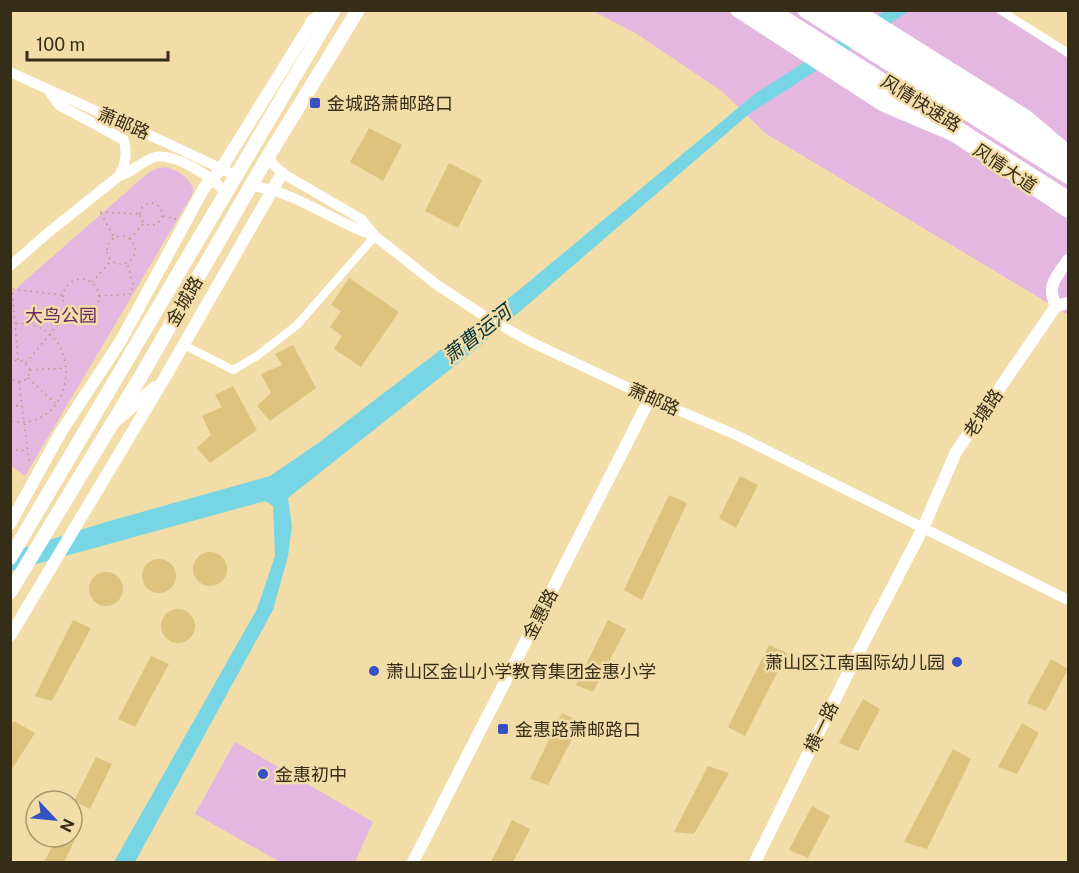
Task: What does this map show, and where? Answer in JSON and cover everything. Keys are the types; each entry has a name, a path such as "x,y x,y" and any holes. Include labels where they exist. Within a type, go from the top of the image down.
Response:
{"main road":[{"path":"312,22 332,10"},
{"name":"金城路","path":"14,553 332,10"},
{"name":"金城路","path":"10,592 112,424 269,154 358,10"},
{"path":"315,82 368,10"},
{"path":"737,10 789,38 882,104 1005,156"},
{"name":"风情大道","path":"757,10 789,38 845,66 886,94 976,148 1068,211"},
{"name":"风情快速路","path":"772,10 1068,198"},
{"name":"风情快速路","path":"804,10 1068,177"},
{"path":"858,10 1027,116 1068,151"},
{"path":"835,12 1058,152 1068,161"},
{"name":"风情大道","path":"835,12 1039,146 1068,168"},
{"name":"金城路","path":"10,524 61,432 120,342 204,188 221,169 312,22"},
{"name":"金城路","path":"10,636 184,345 282,173"},
{"name":"老塘路","path":"923,528 956,452 1062,305 1050,294 1052,284 1068,260"},
{"path":"112,424 164,379"},
{"name":"金惠路","path":"413,862 650,398"},
{"name":"横一路","path":"755,862 851,667 923,528"}],"street":[{"path":"1000,10 1068,53"},
{"name":"萧邮路","path":"10,72 160,139 236,176"},
{"path":"49,91 59,105 124,140 125,161 119,176"},
{"name":"萧邮路","path":"269,154 272,163 282,173 361,219 375,236 437,285 486,317 650,398 736,435 1068,600"},
{"path":"10,266 119,176 129,173 152,158 162,155 188,166 212,179 226,194"},
{"path":"184,345 233,370 257,356 297,326 375,236 352,228 272,189 251,186"}],"path":[{"path":"148,203 156,204 161,209 162,216 152,225 145,223 140,214 142,207 148,203"},
{"path":"114,238 100,212 140,214"},
{"path":"130,239 145,223"},
{"path":"123,236 130,239 135,251 131,259 118,263 112,260 107,250 114,238 123,236"},
{"path":"92,283 112,260"},
{"path":"99,296 131,294 133,284 126,262"},
{"path":"84,279 92,283 99,296 96,307 87,315 80,316 69,312 62,295 64,289 73,281 84,279"},
{"path":"18,360 12,289 62,295"},
{"path":"27,363 69,312"},
{"path":"10,324 32,325 50,335 62,350 67,368 65,388 56,404 41,417 24,422 10,422"},
{"path":"10,364 18,360 27,363 30,370 27,378 19,382"},
{"path":"30,370 67,368"},
{"path":"10,378 19,382"},
{"path":"27,378 56,404"},
{"path":"19,382 29,462"},
{"path":"10,405 22,406"},
{"path":"10,449 28,451"}],"green space":[{"path":"593,11 1000,11 1068,53 1068,315 765,133 723,92 637,34"},
{"name":"大鸟公园","path":"164,167 173,169 185,177 193,188 192,195 25,476 11,466 11,293 148,173"},
{"name":"金惠初中","path":"235,742 373,822 355,862 280,862 195,814"}],"water":[{"name":"萧曹运河","path":"885,11 909,11 749,114 481,345 288,498 292,526 288,556 273,610 135,862 114,862 257,609 275,556 273,506 265,501 11,571 11,552 106,522 270,476 321,441 519,290 756,93"}],"building":[{"path":"369,128 402,145 383,181 350,162"},
{"path":"449,163 482,180 458,228 425,211"},
{"path":"349,278 399,312 361,367 334,349 342,336 330,327 341,311 331,305"},
{"path":"293,345 316,388 270,421 257,406 271,393 261,374 282,365 275,354"},
{"path":"233,386 257,430 210,463 197,448 211,435 202,416 222,407 215,395"},
{"path":"740,476 758,485 736,528 719,518"},
{"path":"669,495 687,503 642,600 624,590"},
{"path":"210,552 222,557 227,569 222,581 210,586 198,581 193,569 198,557"},
{"path":"159,559 171,564 176,576 171,588 159,593 147,588 142,576 147,564"},
{"path":"106,572 118,577 123,589 118,601 106,606 94,601 89,589 94,577"},
{"path":"178,609 190,614 195,626 190,638 178,643 166,638 161,626 166,614"},
{"path":"73,620 91,628 52,701 35,696"},
{"path":"608,620 626,629 593,692 576,685"},
{"path":"769,645 787,653 745,736 728,727"},
{"path":"151,656 169,664 135,727 118,719"},
{"path":"1051,659 1068,669 1046,711 1027,703"},
{"path":"863,699 880,709 858,751 839,743"},
{"path":"562,713 581,722 548,785 530,779"},
{"path":"14,721 35,733 10,772 10,727"},
{"path":"1022,723 1039,733 1017,774 998,767"},
{"path":"953,749 971,759 927,849 904,842"},
{"path":"96,757 112,764 90,809 84,806 84,789 80,789"},
{"path":"708,766 729,773 694,834 674,832"},
{"path":"812,806 830,816 808,858 789,850"},
{"path":"512,820 530,829 513,862 491,862"},
{"path":"51,849 70,849 64,862 44,862"}],"place":[{"name":"金城路萧邮路口","path":"315,103"},
{"name":"萧山区江南国际幼儿园","path":"957,662"},
{"name":"萧山区金山小学教育集团金惠小学","path":"374,671"},
{"name":"金惠路萧邮路口","path":"503,729"},
{"name":"金惠初中","path":"263,774"}]}
